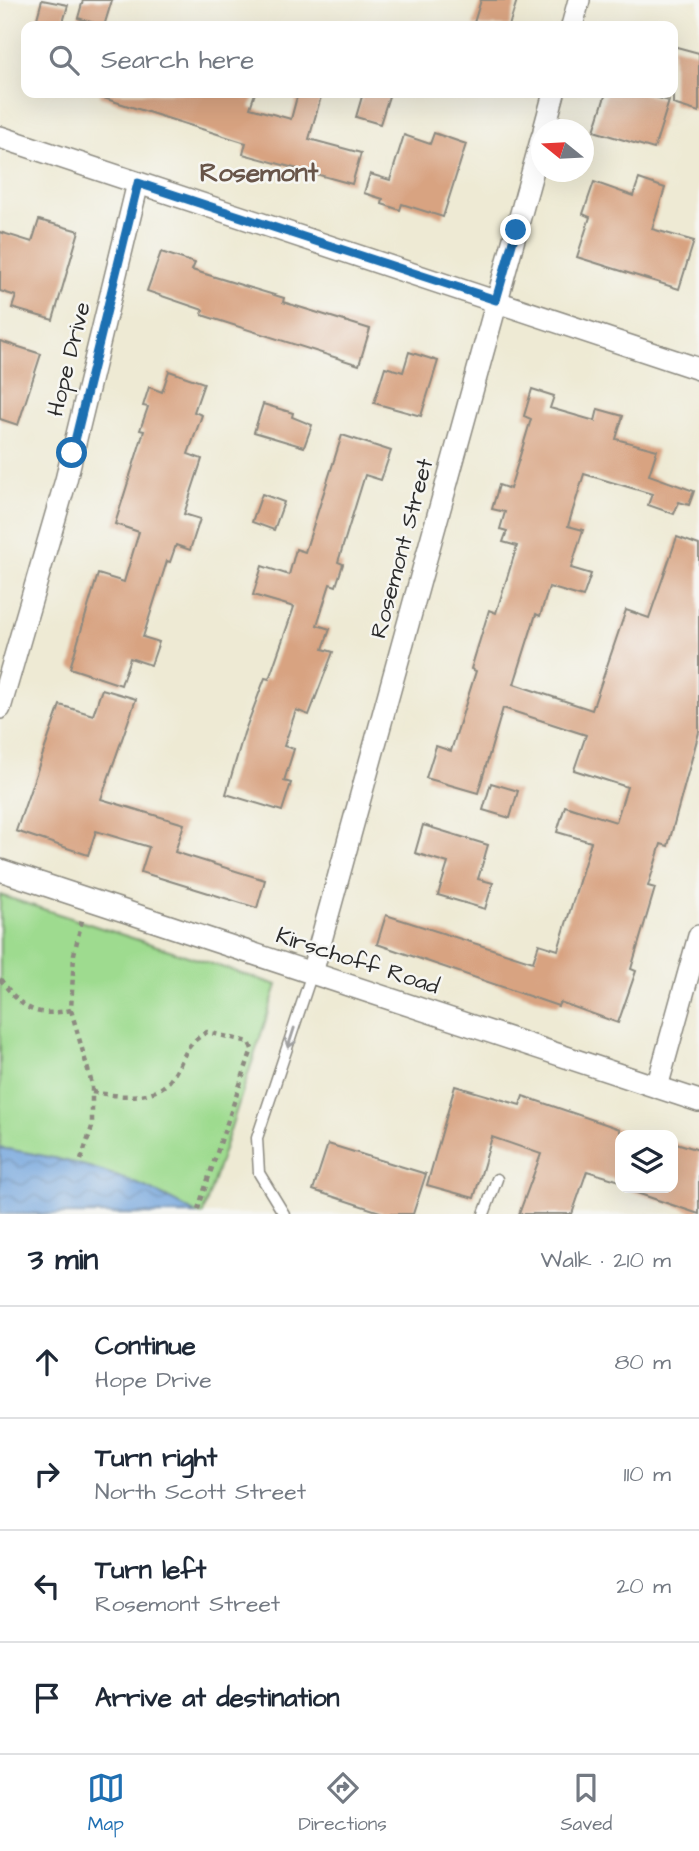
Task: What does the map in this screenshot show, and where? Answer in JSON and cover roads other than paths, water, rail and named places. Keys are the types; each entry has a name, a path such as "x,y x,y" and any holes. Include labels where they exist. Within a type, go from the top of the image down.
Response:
{"street":[{"path":"573,21 579,0"},
{"path":"547,119 553,98"},
{"path":"0,137 699,369"},
{"name":"Rosemont Street","path":"313,973 531,173"},
{"name":"Hope Drive","path":"0,709 66,481 138,183"},
{"name":"Kirschoff Road","path":"0,870 699,1101"},
{"path":"657,1087 699,936"}],"lane":[{"path":"284,1214 259,1173 257,1138 313,973"},
{"path":"484,1214 497,1179"}],"water":[{"path":"0,1148 77,1164 126,1179 196,1214 0,1214"}],"district":[{"name":"Rosemont","path":"259,172"}]}
